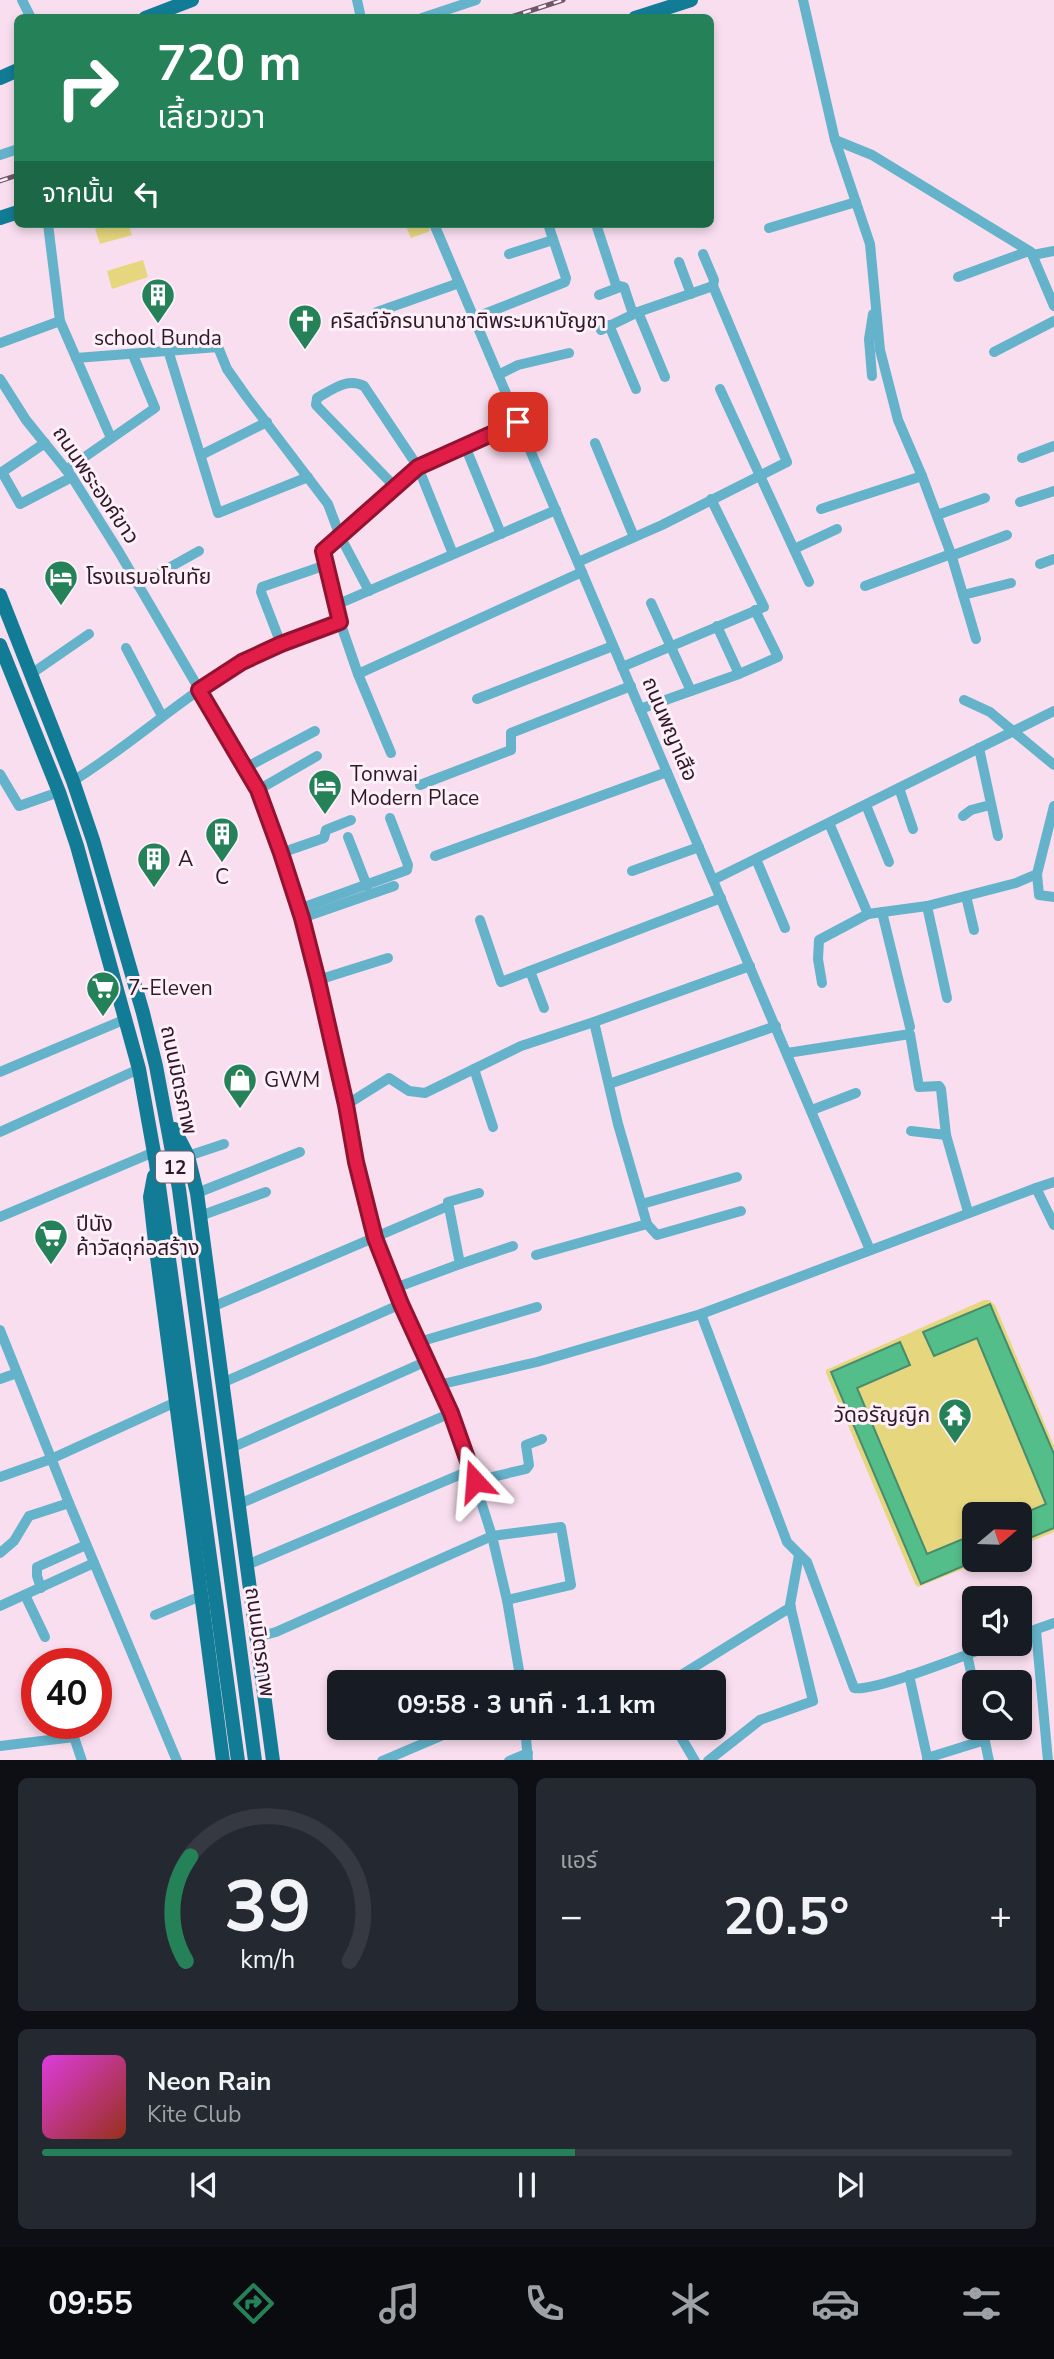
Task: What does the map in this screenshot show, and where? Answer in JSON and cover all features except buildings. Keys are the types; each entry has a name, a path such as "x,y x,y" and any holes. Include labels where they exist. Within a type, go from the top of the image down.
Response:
{"main road":[{"path":"155,14 192,0"},
{"path":"646,14 691,0"},
{"name":"ถนนมิตรภาพ","path":"0,595 73,781 93,841 144,1013 166,1115 221,1513 238,1760"},
{"name":"ถนนมิตรภาพ","path":"0,645 59,792 81,859 139,1069 155,1158 206,1514 255,1760"},
{"path":"166,1115 188,1156 197,1193 273,1760"},
{"path":"155,1158 150,1197 223,1760"},
{"path":"221,1513 232,1451"},
{"path":"184,1461 206,1514"},
{"path":"213,1684 231,1638"},
{"path":"231,1638 262,1679"}],"street":[{"path":"434,14 476,0"},
{"path":"803,0 835,140 870,244 880,350 898,420 937,515 976,639"},
{"path":"835,140 872,155 1031,253 1054,306"},
{"path":"769,228 856,202"},
{"path":"48,228 60,321 111,438"},
{"name":"ถนนพญาเสือ","path":"436,228 870,1250"},
{"path":"474,318 564,284 566,278 549,228"},
{"path":"597,228 616,285 624,288 665,377"},
{"path":"509,254 553,240"},
{"path":"958,277 1031,253 1054,251"},
{"path":"358,674 580,567 634,537 787,462 713,286 714,280 703,254"},
{"path":"679,262 691,294"},
{"path":"377,312 459,284"},
{"path":"636,389 605,327 713,286"},
{"path":"600,295 620,287"},
{"path":"872,376 870,327 876,309"},
{"path":"0,344 60,321"},
{"path":"994,352 1054,321"},
{"path":"76,358 218,347 227,369 328,504 340,536 369,591"},
{"path":"168,350 218,513 308,477"},
{"path":"498,375 518,366 569,352"},
{"path":"45,443 2,472 20,504 69,474 111,438 155,408 133,355"},
{"name":"ถนนพระองค์ขาว","path":"0,379 14,403 69,474 138,585 258,790 300,913 318,981 375,1238 401,1304 451,1413 473,1476 492,1536 519,1670"},
{"path":"395,487 316,405 317,398 343,384 361,384 418,467 453,554"},
{"path":"720,389 809,582"},
{"path":"201,454 267,422"},
{"path":"391,753 340,622 323,551 418,467 518,422"},
{"path":"595,443 634,537"},
{"path":"465,446 501,534"},
{"path":"1023,458 1054,446"},
{"path":"821,509 922,475"},
{"path":"1020,502 1054,491"},
{"path":"937,515 985,498"},
{"path":"622,667 764,607 711,499"},
{"path":"337,606 556,510"},
{"path":"794,549 837,529"},
{"path":"864,586 1007,535"},
{"path":"138,585 199,551"},
{"path":"1040,564 1054,559"},
{"path":"281,644 261,592 262,587 327,565"},
{"path":"963,595 1011,583"},
{"path":"651,603 691,691"},
{"path":"640,709 739,674 778,657 755,610"},
{"path":"73,781 242,662 340,622"},
{"path":"717,626 739,674"},
{"path":"31,674 89,634"},
{"path":"477,699 613,646"},
{"path":"125,648 162,716"},
{"path":"420,785 511,750 511,733 631,686"},
{"path":"964,700 990,712 1054,765"},
{"path":"713,880 1054,711"},
{"path":"245,768 315,731"},
{"path":"979,748 998,836"},
{"path":"258,790 317,756"},
{"path":"435,856 667,772"},
{"path":"0,774 4,789 19,806 59,792"},
{"path":"899,788 913,829"},
{"path":"866,805 889,862"},
{"path":"963,816 971,810 990,805"},
{"path":"1040,908 1037,874 1054,806"},
{"path":"300,913 405,872 408,868 390,818"},
{"path":"281,853 324,838 326,830 351,820"},
{"path":"829,823 868,914"},
{"path":"348,837 367,886"},
{"path":"632,871 699,847"},
{"path":"756,859 785,928"},
{"path":"822,983 818,959 819,940 868,914 927,906 1016,883 1037,874"},
{"path":"300,913 394,886"},
{"path":"1039,895 1054,897"},
{"path":"966,896 974,930"},
{"path":"480,920 501,982 721,898"},
{"path":"927,906 947,998"},
{"path":"882,912 910,1027"},
{"path":"318,981 388,958"},
{"path":"346,1105 389,1078 409,1091 425,1093 521,1046 594,1023 750,966"},
{"path":"530,971 544,1008"},
{"path":"0,1072 126,1019"},
{"path":"594,1023 647,1224 656,1235 741,1211"},
{"path":"609,1084 776,1026"},
{"path":"788,1053 910,1034 919,1087 939,1086 941,1089 946,1135 968,1212"},
{"path":"0,1132 139,1069"},
{"path":"474,1069 493,1127"},
{"path":"812,1110 856,1093"},
{"path":"911,1131 946,1135"},
{"path":"188,1156 224,1144"},
{"path":"197,1193 300,1152"},
{"path":"0,1217 155,1158"},
{"path":"642,1204 737,1177"},
{"path":"438,1385 537,1362 701,1314 1054,1182"},
{"path":"1036,1188 1054,1225"},
{"path":"200,1216 265,1192"},
{"path":"460,1264 448,1202 479,1193"},
{"path":"212,1307 448,1206"},
{"path":"536,1255 647,1224"},
{"path":"395,1287 513,1246"},
{"path":"222,1382 401,1304"},
{"path":"419,1342 537,1307"},
{"path":"701,1314 787,1542 807,1562 854,1688 860,1690 962,1656"},
{"path":"0,1330 86,1545 177,1760"},
{"path":"232,1451 427,1361"},
{"path":"0,1379 17,1373"},
{"path":"0,1477 51,1459 176,1402"},
{"path":"239,1504 451,1413"},
{"path":"247,1565 473,1476 526,1469 529,1465 526,1445 542,1439"},
{"path":"0,1553 14,1541 29,1516 69,1503"},
{"path":"257,1637 275,1632 492,1536 561,1527 571,1585 507,1600"},
{"path":"41,1588 37,1567 86,1545"},
{"path":"708,1760 760,1720 813,1701 791,1607 799,1555"},
{"path":"0,1606 94,1563"},
{"path":"25,1595 45,1637"},
{"path":"155,1615 201,1596"},
{"path":"689,1670 791,1607"},
{"path":"1032,1631 1054,1623"},
{"path":"1036,1630 1048,1760"},
{"path":"909,1675 928,1759 985,1740 989,1760"},
{"path":"0,1746 74,1737 82,1760"},
{"path":"382,1760 430,1740"},
{"path":"683,1740 695,1760"},
{"path":"509,1760 528,1757"}],"shaded area":[{"path":"129,228 132,235 100,244 95,229"},
{"path":"407,228 429,228 430,231 411,238"},
{"path":"143,260 148,277 112,289 107,271"},
{"path":"989,1300 995,1305 1054,1446 1054,1532 1032,1541 1032,1502 962,1502 962,1569 918,1587 826,1370"},
{"path":"990,1304 1054,1454 1054,1528 1032,1537 1032,1510 1046,1504 977,1338 934,1356 923,1332"},
{"path":"900,1342 910,1365 857,1388 927,1554 962,1539 962,1567 921,1584 831,1372"}],"railway":[{"path":"520,14 563,0"},
{"path":"0,181 14,176"}],"place":[{"name":"school Bunda","path":"158,325"},
{"name":"คริสต์จักรนานาชาติพระมหาบัญชา","path":"305,351"},
{"name":"โรงแรมอโณทัย","path":"61,607"},
{"name":"Tonwai Modern Place","path":"325,816"},
{"name":"C","path":"222,864"},
{"name":"A","path":"154,889"},
{"name":"7-Eleven","path":"103,1018"},
{"name":"GWM","path":"240,1110"},
{"name":"ปีนัง ค้าวัสดุก่อสร้าง","path":"51,1266"},
{"name":"วัดอรัญญิก","path":"955,1445"}],"route":[{"path":"475,1481 451,1413 401,1304 375,1238 318,981 302,918 281,853 258,790 199,690 242,662 340,622 323,551 418,467 518,422"}]}
